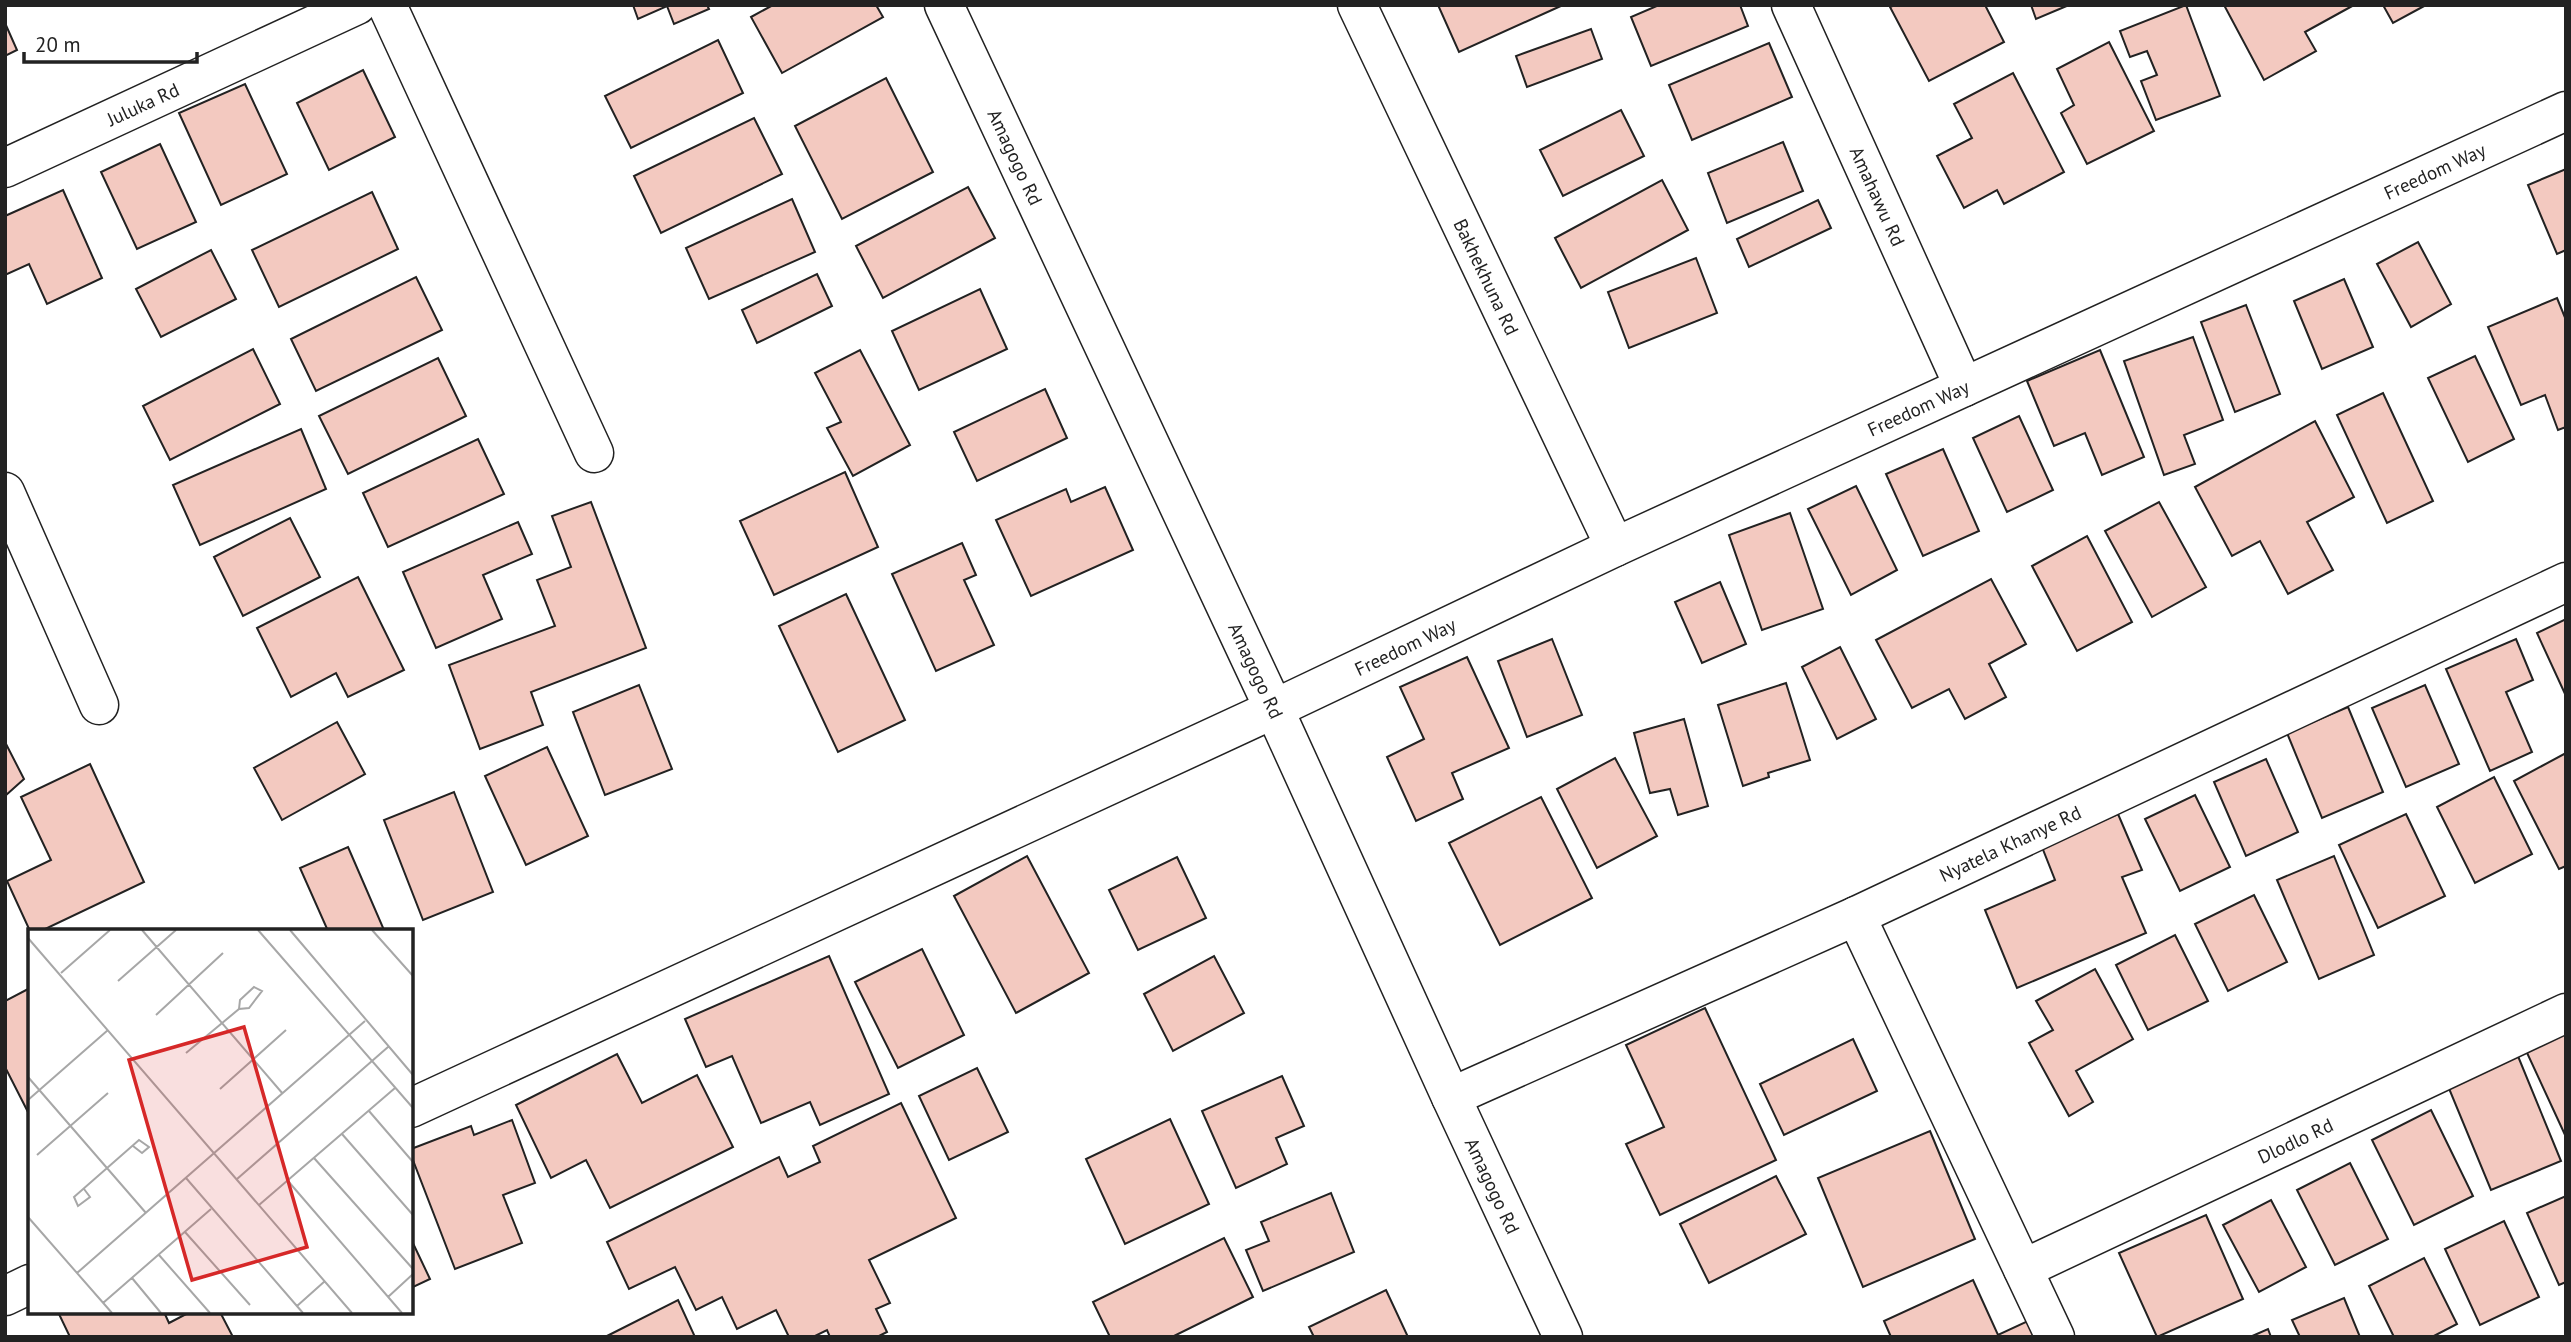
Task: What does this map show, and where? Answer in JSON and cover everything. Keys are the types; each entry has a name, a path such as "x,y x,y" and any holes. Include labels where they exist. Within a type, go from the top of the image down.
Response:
{"street":[{"name":"Juluka Rd","path":"5,168 357,5"},
{"path":"387,5 594,453"},
{"name":"Amagogo Rd","path":"944,5 1274,709 1563,1337"},
{"name":"Bakhekhuna Rd","path":"1357,5 1615,547"},
{"name":"Amahawu Rd","path":"1791,5 1964,387"},
{"name":"Freedom Way","path":"413,1107 1274,709 1615,547 2566,111"},
{"path":"5,492 99,705"},
{"name":"Nyatela Khanye Rd","path":"1451,1097 1856,916 2566,582"},
{"path":"1856,916 2055,1337"},
{"name":"Dlodlo Rd","path":"2023,1269 2566,1013"},
{"path":"5,1296 28,1285"}],"building":[{"path":"633,5 707,5 709,9 674,24 667,6 638,19"},
{"path":"773,5 876,5 883,17 782,73 751,17"},
{"path":"1438,5 1563,5 1459,52"},
{"path":"1659,5 1740,5 1748,26 1651,66 1631,17"},
{"path":"1985,5 2004,42 1929,81 1890,7"},
{"path":"2031,5 2069,5 2036,19"},
{"path":"2186,5 2220,96 2156,120 2141,81 2157,75 2147,51 2130,57 2120,31"},
{"path":"2224,5 2354,5 2305,32 2316,51 2264,80"},
{"path":"2383,5 2426,5 2393,23"},
{"path":"5,23 17,50 5,56"},
{"path":"1591,29 1602,59 1527,87 1516,56"},
{"path":"718,40 743,93 631,148 605,96"},
{"path":"2109,42 2154,131 2087,164 2061,113 2074,105 2057,69"},
{"path":"1769,43 1792,97 1692,140 1669,85"},
{"path":"363,70 395,137 329,170 297,103"},
{"path":"2013,73 2064,172 2004,204 1997,190 1964,208 1937,156 1972,138 1954,104"},
{"path":"886,78 933,172 842,219 795,126"},
{"path":"245,84 287,174 221,205 179,113"},
{"path":"1621,110 1644,156 1563,196 1540,150"},
{"path":"754,118 782,174 661,233 634,176"},
{"path":"1783,142 1803,191 1727,223 1708,173"},
{"path":"160,144 196,222 137,249 101,172"},
{"path":"2566,169 2566,250 2557,254 2528,185"},
{"path":"1662,180 1688,230 1581,288 1555,238"},
{"path":"968,187 995,238 883,298 856,246"},
{"path":"63,190 102,278 47,304 29,264 5,275 5,216"},
{"path":"372,192 398,249 279,307 252,250"},
{"path":"792,199 815,252 709,299 686,248"},
{"path":"1818,200 1831,228 1749,267 1737,239"},
{"path":"2418,242 2451,304 2411,327 2377,264"},
{"path":"211,250 236,299 161,337 136,289"},
{"path":"1696,258 1717,313 1629,348 1608,292"},
{"path":"817,274 832,306 757,343 742,310"},
{"path":"416,277 442,330 316,391 291,339"},
{"path":"2344,279 2373,347 2322,369 2294,301"},
{"path":"980,289 1007,349 919,390 892,331"},
{"path":"2557,298 2566,320 2566,427 2558,430 2545,395 2521,405 2488,327"},
{"path":"2246,305 2280,394 2235,412 2201,322"},
{"path":"2193,337 2223,420 2184,435 2195,464 2164,475 2124,361"},
{"path":"253,349 280,404 170,460 143,406"},
{"path":"860,350 910,445 853,476 827,428 841,422 815,373"},
{"path":"2100,350 2144,457 2102,475 2085,433 2054,446 2027,381"},
{"path":"2475,356 2514,439 2468,462 2428,378"},
{"path":"438,358 466,416 348,474 319,416"},
{"path":"1045,389 1067,438 977,481 954,432"},
{"path":"2383,393 2433,501 2387,523 2337,415"},
{"path":"2019,416 2053,490 2007,512 1973,438"},
{"path":"2315,421 2354,497 2307,522 2333,570 2288,594 2260,541 2232,556 2195,487"},
{"path":"301,429 326,489 200,545 173,485"},
{"path":"478,439 504,494 388,547 363,493"},
{"path":"1943,449 1979,531 1923,556 1886,474"},
{"path":"845,472 878,547 774,595 740,521"},
{"path":"1856,486 1897,570 1851,595 1808,509"},
{"path":"1105,487 1133,550 1031,596 996,520 1066,489 1071,502"},
{"path":"591,502 646,648 531,692 543,725 480,749 449,665 555,626 537,580 571,567 552,516"},
{"path":"2159,502 2206,587 2152,617 2105,531"},
{"path":"1790,513 1823,609 1762,630 1729,535"},
{"path":"290,518 320,577 243,616 214,557"},
{"path":"518,522 532,554 483,575 502,619 436,648 403,572"},
{"path":"2087,536 2132,622 2077,651 2032,566"},
{"path":"962,543 976,575 964,580 994,645 936,671 892,574"},
{"path":"358,577 404,670 348,697 336,673 291,697 257,628"},
{"path":"1991,579 2026,644 1989,664 2006,697 1965,719 1949,689 1912,708 1876,640"},
{"path":"1720,582 1746,644 1702,663 1675,602"},
{"path":"846,594 905,720 838,752 779,626"},
{"path":"2566,619 2566,696 2537,633"},
{"path":"1552,639 1582,715 1527,737 1498,661"},
{"path":"2516,639 2533,680 2506,692 2532,752 2490,771 2446,669"},
{"path":"1840,647 1876,719 1837,739 1802,667"},
{"path":"1467,657 1509,748 1452,773 1463,799 1416,821 1387,757 1424,739 1400,687"},
{"path":"1786,683 1810,760 1768,773 1769,777 1743,786 1718,705"},
{"path":"639,685 672,769 605,795 573,712"},
{"path":"2425,685 2459,764 2406,787 2372,708"},
{"path":"2348,707 2383,792 2322,818 2287,733"},
{"path":"1684,719 1708,806 1678,815 1670,789 1650,793 1634,733"},
{"path":"337,722 365,774 282,820 254,768"},
{"path":"5,742 24,779 5,796"},
{"path":"547,747 588,836 526,865 485,776"},
{"path":"2566,753 2566,866 2559,869 2514,781"},
{"path":"1615,758 1657,836 1597,868 1557,789"},
{"path":"2266,759 2298,832 2246,856 2214,782"},
{"path":"90,764 144,882 45,929 29,929 7,881 51,860 21,797"},
{"path":"2494,777 2532,854 2475,883 2437,807"},
{"path":"454,792 493,892 423,920 384,820"},
{"path":"2195,795 2230,867 2180,891 2145,819"},
{"path":"1541,797 1592,898 1500,945 1449,843"},
{"path":"2118,814 2142,870 2122,877 2146,933 2017,988 1985,910 2055,880 2042,847"},
{"path":"2406,814 2445,896 2378,928 2339,845"},
{"path":"348,847 384,929 327,929 300,868"},
{"path":"1027,856 1089,973 1016,1013 954,896"},
{"path":"2334,856 2374,955 2319,979 2277,880"},
{"path":"1177,857 1206,918 1138,950 1109,890"},
{"path":"2254,895 2287,962 2228,991 2195,924"},
{"path":"2175,935 2208,1001 2148,1030 2116,965"},
{"path":"922,949 964,1035 898,1068 855,982"},
{"path":"829,956 889,1094 820,1125 810,1102 761,1123 732,1056 706,1067 685,1019"},
{"path":"1214,956 1244,1013 1173,1051 1144,994"},
{"path":"2095,969 2133,1039 2076,1071 2093,1102 2069,1116 2029,1043 2053,1030 2036,1001"},
{"path":"28,989 28,1112 5,1067 5,1001"},
{"path":"1705,1008 1776,1160 1660,1215 1626,1144 1664,1127 1626,1045"},
{"path":"2566,1022 2566,1137 2522,1042"},
{"path":"1853,1039 1877,1091 1784,1135 1760,1084"},
{"path":"2513,1044 2561,1161 2491,1190 2443,1074"},
{"path":"617,1054 642,1103 697,1075 733,1147 610,1208 586,1160 551,1178 516,1105"},
{"path":"977,1068 1008,1132 949,1160 919,1096"},
{"path":"1282,1076 1304,1126 1276,1138 1287,1164 1236,1188 1202,1111"},
{"path":"901,1103 956,1218 869,1260 890,1303 876,1309 887,1332 877,1337 830,1337 827,1330 813,1337 789,1337 776,1310 737,1329 722,1297 696,1310 675,1267 629,1289 607,1242 779,1157 788,1177 820,1162 813,1146"},
{"path":"2431,1110 2473,1196 2414,1225 2372,1140"},
{"path":"1170,1119 1209,1204 1125,1244 1086,1159"},
{"path":"512,1120 535,1183 503,1195 522,1243 455,1269 413,1160 413,1148 471,1126 474,1135"},
{"path":"1930,1131 1975,1239 1863,1287 1818,1178"},
{"path":"2350,1163 2388,1239 2335,1265 2297,1190"},
{"path":"1776,1176 1806,1234 1709,1283 1680,1224"},
{"path":"1331,1193 1354,1252 1263,1291 1246,1250 1269,1241 1261,1222"},
{"path":"2566,1196 2566,1282 2559,1285 2527,1213"},
{"path":"2271,1200 2306,1267 2259,1292 2223,1225"},
{"path":"2206,1215 2243,1299 2157,1337 2119,1253"},
{"path":"2504,1221 2539,1297 2480,1325 2445,1249"},
{"path":"1224,1238 1253,1297 1172,1337 1110,1337 1093,1302"},
{"path":"413,1243 430,1279 413,1287"},
{"path":"2424,1258 2457,1324 2432,1337 2394,1337 2369,1286"},
{"path":"1973,1280 1998,1335 2030,1320 2037,1337 1891,1337 1884,1321"},
{"path":"1386,1290 1408,1337 1314,1337 1309,1327"},
{"path":"2344,1298 2360,1337 2300,1337 2292,1320"},
{"path":"678,1300 695,1337 605,1337"},
{"path":"59,1314 165,1314 169,1323 186,1314 221,1314 233,1337 70,1337"},
{"path":"2268,1329 2271,1337 2250,1337"}]}
